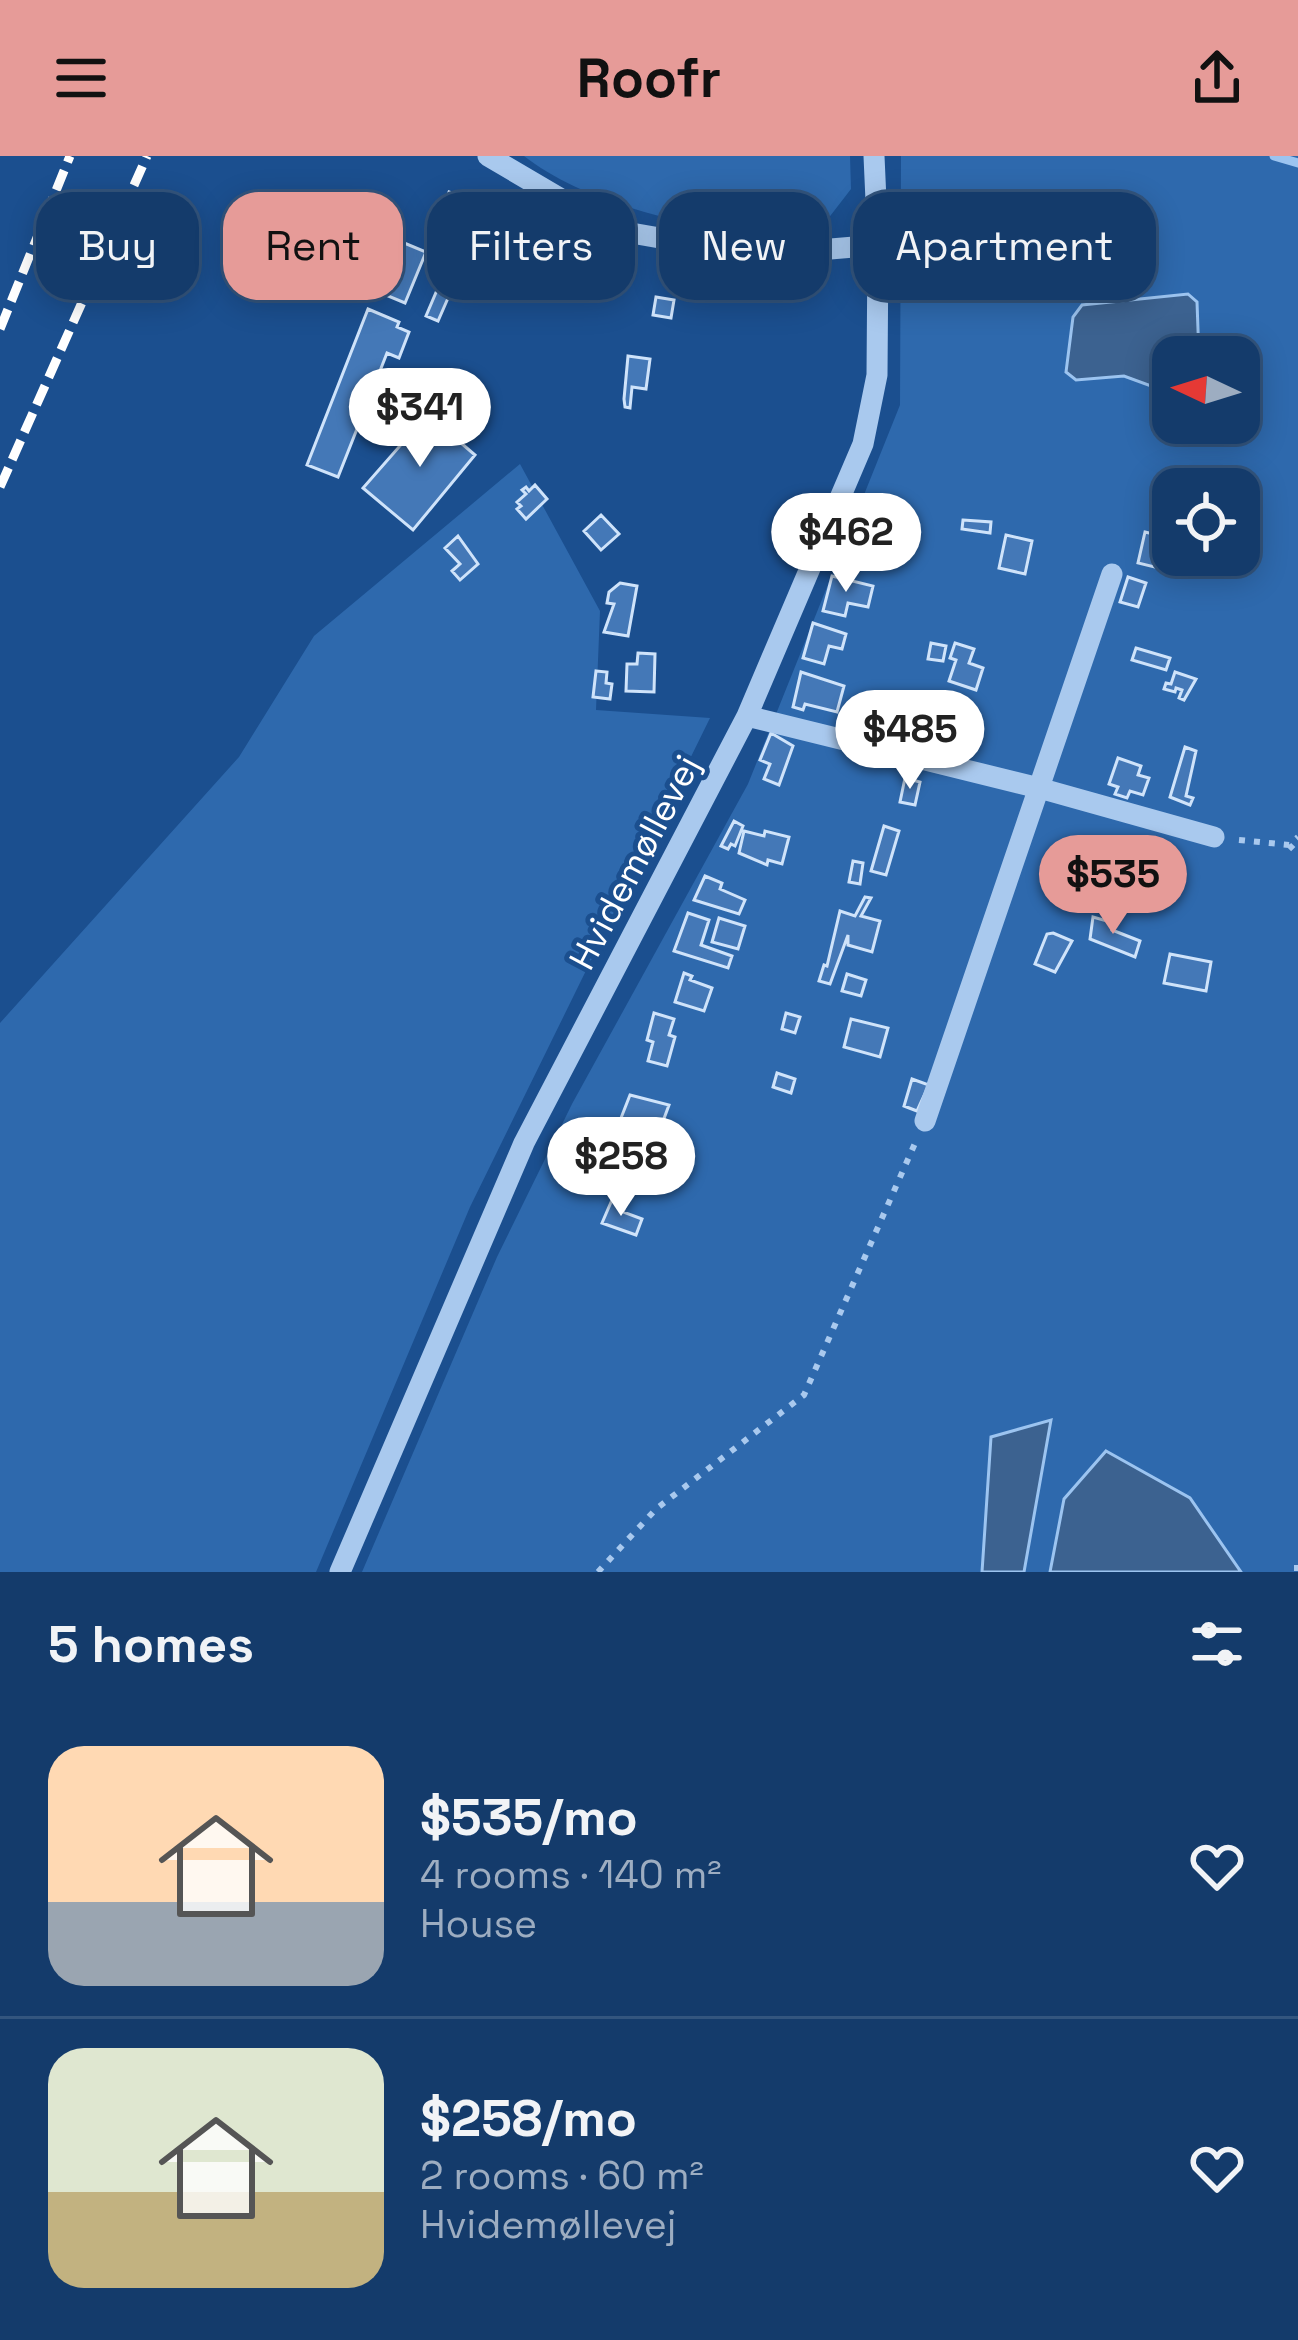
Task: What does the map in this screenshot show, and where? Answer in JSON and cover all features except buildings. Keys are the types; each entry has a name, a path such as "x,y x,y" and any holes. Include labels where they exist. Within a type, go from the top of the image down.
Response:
{"street":[{"path":"488,156 614,230 758,255 853,246"},
{"name":"Hvidemøllevej","path":"874,156 876,192"},
{"name":"Hvidemøllevej","path":"340,1572 524,1144 747,716 863,444 878,375 878,300"},
{"path":"925,1121 1112,574"},
{"path":"747,716 1214,837"}],"path":[{"path":"1214,837 1289,845 1298,854"},
{"path":"1289,845 1298,837"},
{"path":"598,1572 656,1509 804,1395 925,1121"}],"shaded area":[{"path":"524,156 850,156 851,189 829,218 829,192 659,192 659,216 635,209 635,192 588,192"},
{"path":"901,156 1298,156 1298,1572 1241,1572 1190,1498 1064,1499 1050,1572 1024,1572 1050,1421 991,1437 982,1572 362,1572 497,1257 572,1104 748,784 900,405 900,300 1156,300 1156,192 901,192"},
{"path":"1188,294 1197,302 1198,336 1152,336 1152,386 1124,376 1076,380 1066,372 1073,317 1082,305"},
{"path":"520,464 600,611 596,710 710,718 470,1207 316,1572 0,1572 0,1023 239,757 314,636"},
{"path":"1051,1420 1024,1572 982,1572 991,1437"},
{"path":"1106,1451 1190,1498 1241,1572 1050,1572 1064,1499"}],"waterway":[{"path":"1274,156 1298,163"}],"railway":[{"path":"0,329 70,156"},
{"path":"0,487 147,156"}]}
